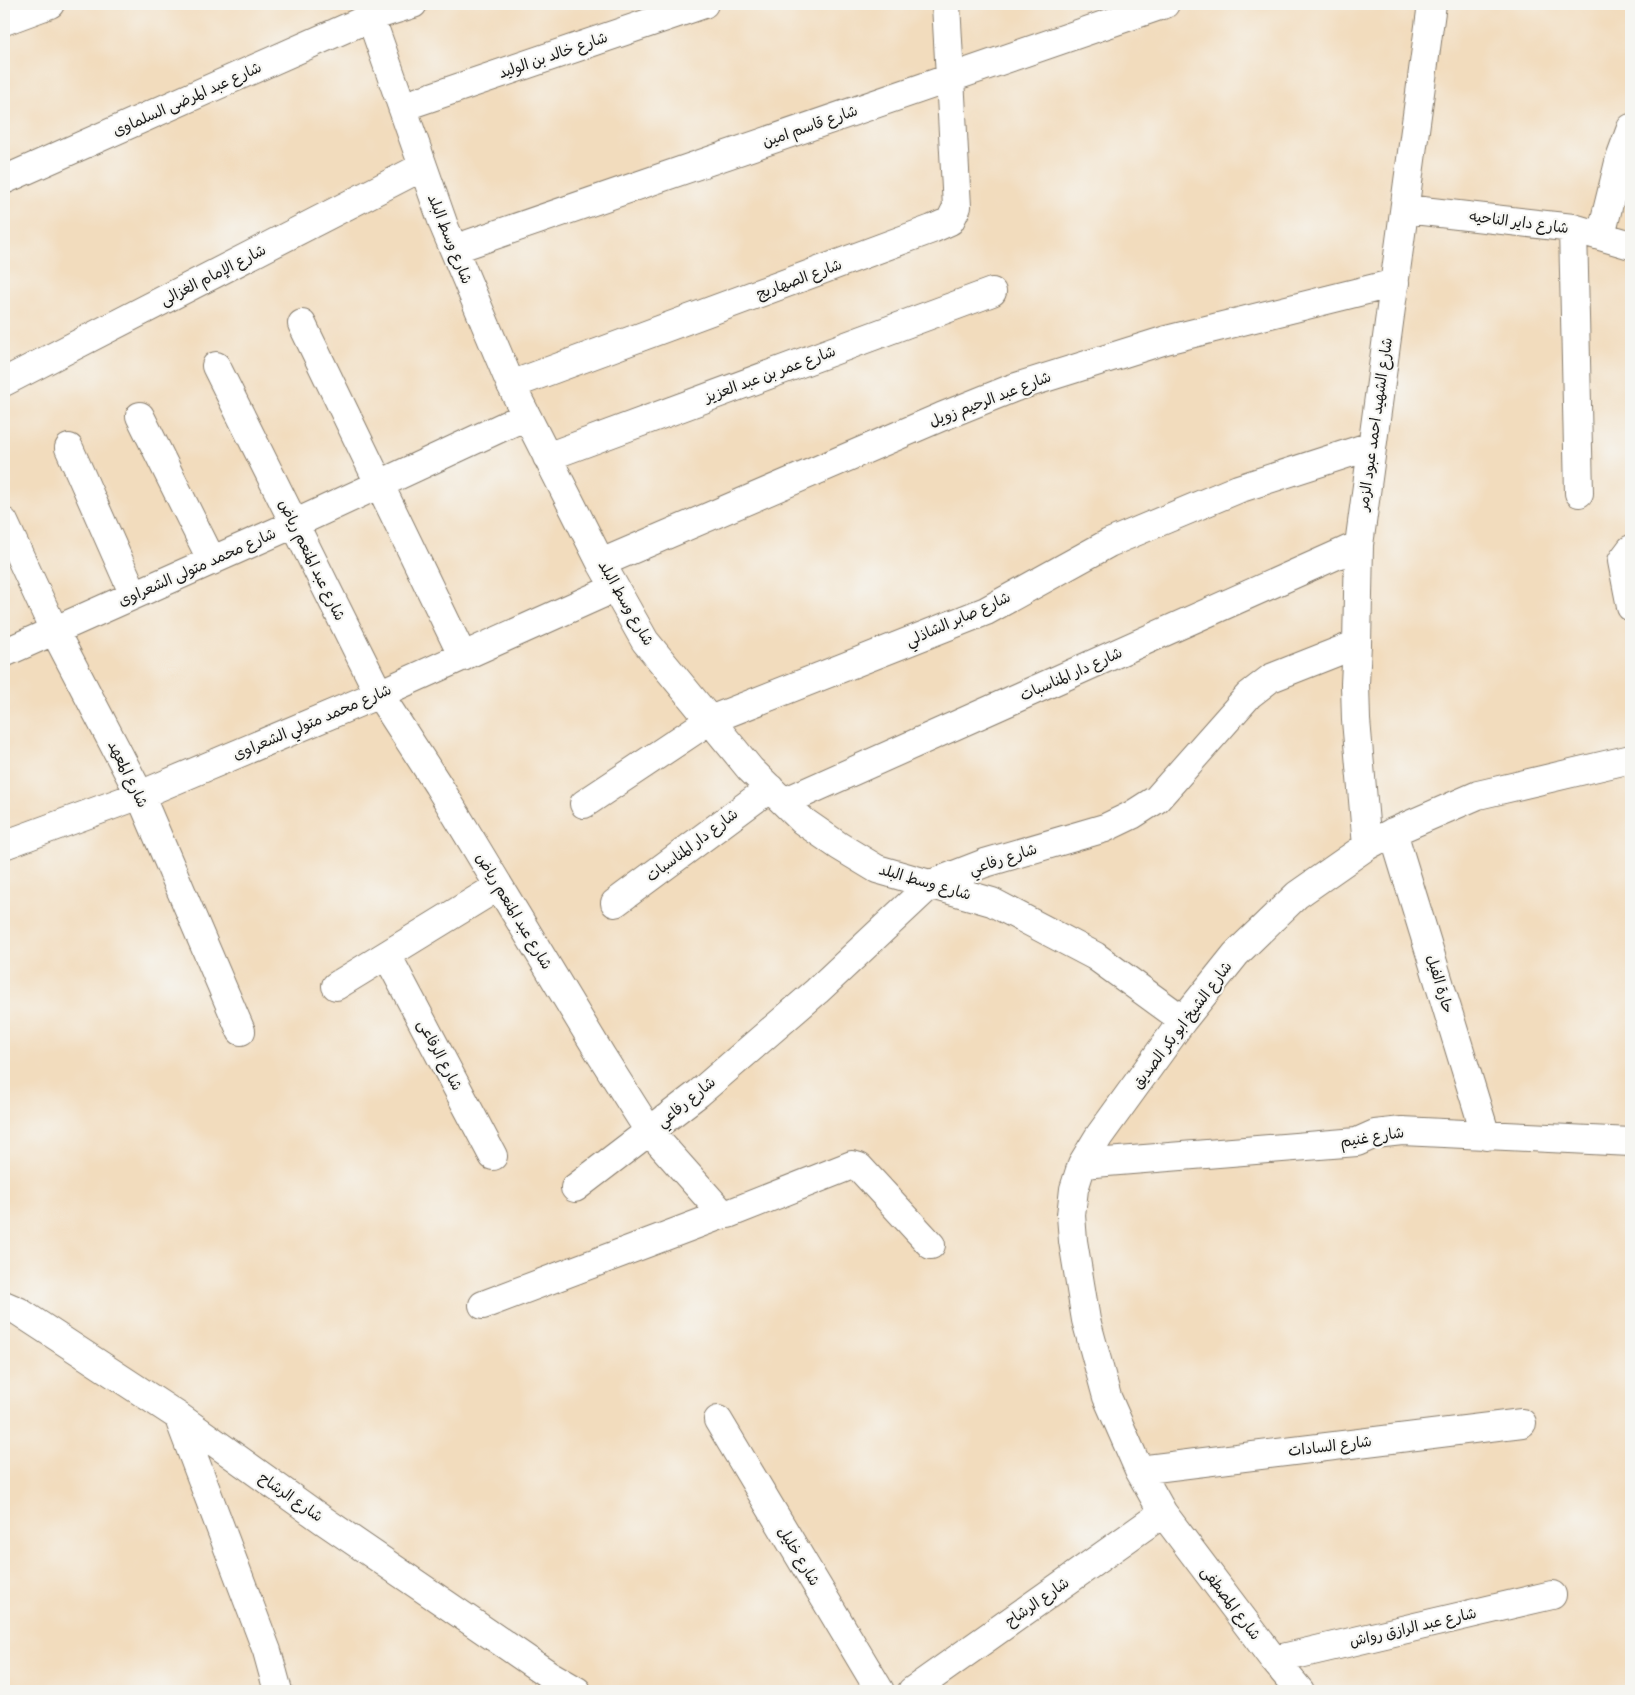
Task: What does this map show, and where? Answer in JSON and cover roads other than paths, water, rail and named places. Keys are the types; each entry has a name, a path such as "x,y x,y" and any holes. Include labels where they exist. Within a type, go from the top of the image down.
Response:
{"street":[{"path":"4,21 50,4"},
{"name":"شارع عبد المرضى السلماوى","path":"4,180 368,10 413,4"},
{"name":"شارع خالد بن الوليد","path":"402,107 704,4"},
{"name":"شارع الصهاريج","path":"511,385 932,230 950,221 957,207 946,4"},
{"name":"شارع قاسم امين","path":"454,249 1165,4"},
{"name":"شارع الشهيد احمد عبود الزمر","path":"1367,846 1354,684 1357,644 1359,545 1432,4"},
{"name":"شارع وسط البلد","path":"368,10 422,167 511,385 601,563 645,641 750,769 803,821 877,869 992,902 1095,956 1183,1020"},
{"path":"1601,236 1620,158 1631,128"},
{"name":"شارع الإمام الغزالى","path":"4,382 422,167"},
{"name":"شارع داير الناحيه","path":"1405,209 1573,228 1631,245"},
{"path":"1573,228 1579,493"},
{"name":"شارع عبد الرحيم زويل","path":"601,563 1013,388 1166,340 1395,283"},
{"name":"شارع عمر بن عبد العزيز","path":"547,457 992,292"},
{"path":"302,324 463,657"},
{"name":"شارع عبد المنعم رياض","path":"216,366 379,694 438,785 601,1056 649,1130 719,1211 724,1214"},
{"path":"140,416 212,561"},
{"name":"شارع محمد متولى الشعراوى","path":"4,653 294,524 526,416"},
{"name":"شارع صابر الشاذلي","path":"584,804 710,720 986,610 1109,544 1238,489 1371,446"},
{"path":"69,448 134,595"},
{"name":"شارع المعهد","path":"4,522 54,630 140,795 241,1031"},
{"name":"شارع دار المناسبات","path":"615,903 777,795 1359,545"},
{"path":"1631,549 1622,562 1631,607"},
{"name":"شارع محمد متولي الشعراوى","path":"4,846 140,795 379,694 615,588"},
{"name":"شارع رفاعي","path":"575,1188 698,1093 817,991 931,884 985,863 1105,828 1132,815 1157,799 1249,695 1271,678 1357,644"},
{"name":"شارع الشيخ ابو بكر الصديق","path":"1163,1514 1139,1470 1107,1397 1086,1320 1073,1241 1071,1215 1074,1189 1082,1164 1099,1136 1183,1020 1236,954 1297,895 1367,846 1393,832 1478,796 1631,759"},
{"name":"حارة الفيل","path":"1393,832 1486,1136"},
{"path":"336,986 499,886"},
{"name":"شارع الرفاعى","path":"387,955 493,1156"},
{"name":"شارع غنيم","path":"1082,1164 1357,1142 1374,1134 1402,1130 1486,1136 1631,1142"},
{"path":"483,1305 852,1165 859,1167 931,1245"},
{"name":"شارع الرشاح","path":"4,1305 18,1311 178,1416 323,1520 548,1674 577,1691"},
{"path":"178,1416 267,1651 278,1691"},
{"name":"شارع خليل","path":"718,1420 880,1691"},
{"name":"شارع السادات","path":"1139,1470 1522,1423"},
{"name":"شارع الرشاح","path":"912,1691 1163,1514"},
{"name":"شارع المصطفى","path":"1163,1514 1274,1660 1300,1691"},
{"name":"شارع عبد الرازق رواش","path":"1274,1660 1552,1595"}]}
